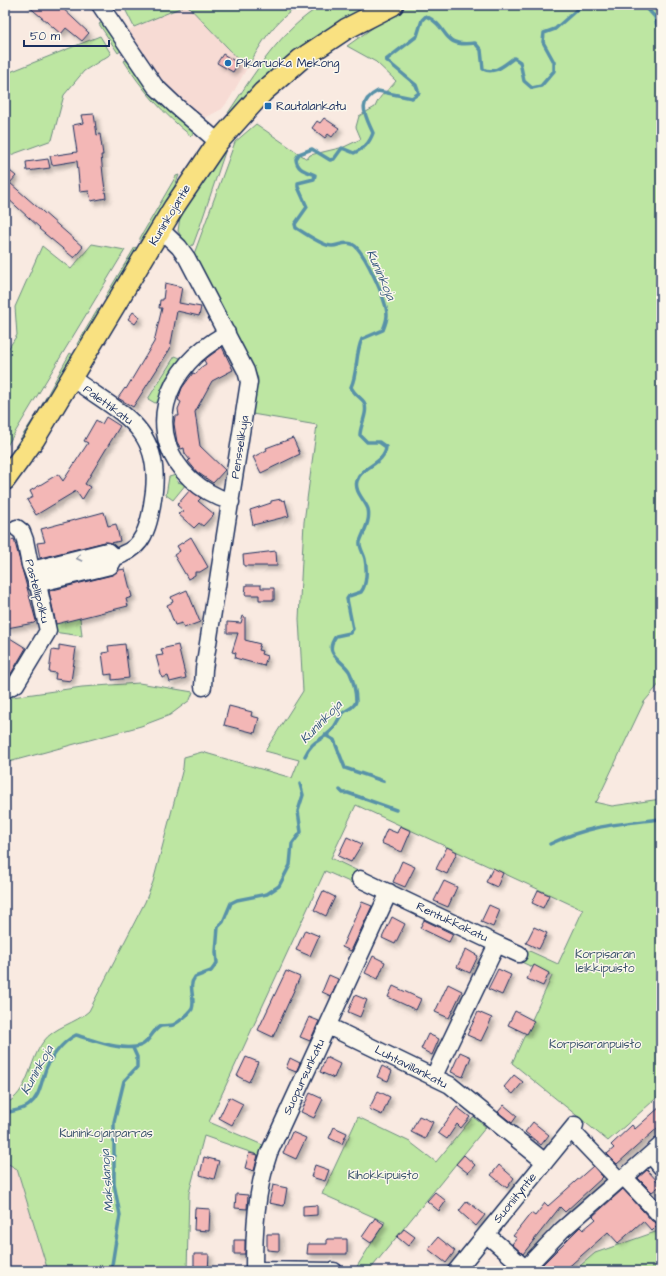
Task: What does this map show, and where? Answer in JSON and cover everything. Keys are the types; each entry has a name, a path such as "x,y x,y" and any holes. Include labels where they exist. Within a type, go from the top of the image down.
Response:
{"main road":[{"name":"Kuninkojantie","path":"5,480 34,440 204,160 218,142 258,96 301,59 346,29 393,5"}],"street":[{"path":"100,5 155,86 174,105 218,142"},
{"name":"Pensselikuja","path":"161,230 179,246 187,258 227,333 246,371 249,382 204,669 203,687"},
{"path":"227,333 208,344 192,358 182,370 171,388 164,422 168,445 180,470 192,482 210,494 231,502"},
{"name":"Palettikatu","path":"34,577 110,566 115,558 131,550 143,536 148,523 154,487 154,468 151,450 143,433 136,425 72,378"},
{"path":"151,450 168,445"},
{"name":"Pastellipolku","path":"5,690 16,684 48,631 25,540 22,532 17,528"},
{"name":"Rentukkakatu","path":"360,879 497,944 434,1076"},
{"name":"Suopursunkatu","path":"254,1270 256,1207 264,1167 389,892"},
{"path":"497,944 519,954"},
{"name":"Luhtavillankatu","path":"328,1026 450,1085 545,1162"},
{"name":"Suoniityntie","path":"456,1271 573,1128 622,1178"},
{"path":"486,1234 524,1269 562,1230 622,1178 658,1156"},
{"path":"622,1178 659,1214 661,1212"},
{"path":"254,1270 334,1271"}],"shaded area":[{"path":"187,5 247,68 229,100 222,109 203,119 172,95 148,67 126,31"},
{"path":"5,1162 17,1169 48,1271 5,1271"}],"green space":[{"path":"123,5 187,5 134,27"},
{"path":"187,5 300,5 282,19 269,33 247,68"},
{"path":"322,5 375,5 230,114 228,113 258,68 281,40 307,15"},
{"path":"409,5 572,5 575,7 578,5 661,5 661,682 644,702 597,801 594,802 612,806 661,799 661,1094 608,1141 512,1063 552,976 517,960 523,948 558,964 583,910 356,805 331,858 360,872 354,884 325,871 209,1122 265,1146 261,1156 204,1136 189,1193 187,1271 48,1271 17,1169 5,1162 5,1104 13,1099 24,1085 38,1050 43,1042 53,1032 78,1019 89,1011 145,902 153,882 183,768 184,757 202,752 292,778 299,760 265,751 303,691 299,619 304,522 317,425 252,414 258,378 194,254 235,142 256,124 307,159 310,155 344,147 361,139 356,127 359,116 375,107 382,95 396,81 376,62 347,46 398,10"},
{"path":"104,21 122,50 118,53 99,24"},
{"path":"100,36 111,54 84,71 64,95 52,140 5,157 5,74"},
{"path":"125,60 130,63 194,132 191,136 154,101 138,82 124,61"},
{"path":"227,146 193,245 188,248 178,231 180,217"},
{"path":"179,175 171,196 142,243 140,242 140,238 176,176"},
{"path":"92,244 125,250 5,449 5,354 17,335 15,307 42,246 71,269"},
{"path":"135,247 138,249 107,301 105,297"},
{"path":"98,309 101,310 79,347 77,344"},
{"path":"70,353 73,355 5,469 5,462 38,412"},
{"path":"175,356 183,359 160,401 155,403 148,399"},
{"path":"176,475 177,482 186,484 173,500 166,495 169,477"},
{"path":"80,618 82,636 53,632 51,621"},
{"path":"139,683 193,692 190,700 170,715 141,726 5,763 5,698 82,687"},
{"name":"Kihokkipuisto","path":"358,1117 410,1142 436,1162 473,1117 486,1127 369,1271 360,1271 356,1268 385,1222 322,1194"},
{"path":"661,1230 661,1271 574,1271 595,1253"}],"building":[{"path":"27,5 59,5 89,33 82,41 66,28 61,34"},
{"name":"Pikaruoka Mekong","path":"223,54 238,63 233,72 217,63"},
{"path":"94,114 97,135 100,134 103,155 101,155 106,198 91,201 89,191 80,192 77,161 52,165 50,156 77,152 73,125 83,123 81,115"},
{"path":"324,118 339,128 332,137 328,134 325,138 312,128 317,121 320,123"},
{"path":"48,159 50,168 27,171 26,162"},
{"path":"5,167 16,176 10,183 83,247 74,258 39,229 40,228 5,196"},
{"path":"165,283 182,287 179,303 201,307 199,316 177,311 170,349 133,407 118,398 125,388 126,389 154,342 162,308 159,308 160,300 163,300"},
{"path":"133,312 140,317 135,324 128,319"},
{"path":"222,347 233,370 212,381 195,412 200,446 225,470 213,483 197,472 188,461 190,460 185,454 184,448 181,449 177,442 174,424 175,416 179,416 178,409 181,402 178,400 182,388 193,373 196,374 200,368 206,364 204,360"},
{"path":"106,417 120,426 85,484 90,487 82,500 76,491 36,515 27,500 33,497 30,491 58,474 63,481 88,443 84,441 96,420 102,424"},
{"path":"293,438 300,454 261,473 253,457 267,450 266,448"},
{"path":"190,490 201,498 198,501 214,514 203,526 199,523 194,528 178,514 184,511 177,505"},
{"path":"281,499 282,501 285,500 289,516 253,525 250,510 271,503 271,501"},
{"path":"104,512 108,526 116,524 120,541 111,543 105,542 40,558 37,543 45,542 41,529"},
{"path":"191,537 208,567 200,572 195,572 195,575 188,579 174,555 180,551 177,546"},
{"path":"14,539 36,621 34,623 7,628 5,616 5,541"},
{"path":"276,551 277,566 244,566 243,555"},
{"path":"125,569 132,597 126,599 128,606 56,624 49,591 112,575 119,570"},
{"path":"246,585 261,585 261,588 274,588 274,600 259,600 259,595 245,595"},
{"path":"187,590 200,622 184,628 182,623 175,625 167,605 173,602 171,597"},
{"path":"243,616 245,617 245,640 260,644 258,650 262,651 261,654 267,656 264,666 235,658 236,653 232,652 238,633 227,633 227,622 241,623"},
{"path":"5,635 26,648 9,677 5,679"},
{"path":"125,644 129,678 112,680 112,674 105,675 102,653 109,652 108,646"},
{"path":"59,645 76,648 71,681 55,679 56,673 49,672 52,650 59,651"},
{"path":"178,645 186,678 170,682 168,676 162,678 156,656 163,655 161,649"},
{"path":"229,706 252,712 251,716 259,718 255,733 224,725"},
{"path":"400,826 411,831 402,852 381,843 387,829 397,833"},
{"path":"347,837 362,844 351,862 338,856"},
{"path":"447,847 457,852 447,874 436,869"},
{"path":"402,861 415,867 405,887 393,882"},
{"path":"493,868 503,873 497,887 486,882"},
{"path":"444,881 457,887 448,907 434,901"},
{"path":"538,890 549,895 543,908 532,903"},
{"path":"323,891 335,897 326,916 314,910"},
{"path":"362,902 372,906 351,951 342,947"},
{"path":"489,905 500,910 493,927 481,922"},
{"path":"392,917 405,924 395,944 382,938"},
{"path":"424,920 453,934 449,942 420,928"},
{"path":"534,927 547,933 539,949 526,943"},
{"path":"305,930 319,936 310,956 296,950"},
{"path":"466,949 478,956 470,973 457,967"},
{"path":"373,956 385,962 378,979 365,973"},
{"path":"534,965 549,973 543,986 527,979"},
{"path":"498,969 511,975 502,995 488,989"},
{"path":"286,971 300,977 273,1037 258,1030"},
{"path":"329,975 338,979 331,996 322,992"},
{"path":"448,984 462,991 449,1018 435,1012"},
{"path":"393,986 421,999 416,1010 388,997"},
{"path":"355,995 367,1000 360,1017 348,1012"},
{"path":"515,1011 534,1021 527,1034 508,1025"},
{"path":"478,1012 492,1018 481,1041 467,1035"},
{"path":"309,1017 319,1021 310,1041 300,1037"},
{"path":"428,1034 439,1039 432,1055 421,1049"},
{"path":"460,1052 471,1057 463,1077 451,1072"},
{"path":"246,1057 258,1062 249,1082 237,1076"},
{"path":"326,1057 340,1064 334,1078 320,1072"},
{"path":"290,1058 300,1063 296,1072 286,1068"},
{"path":"382,1066 392,1071 388,1081 377,1077"},
{"path":"514,1075 523,1082 513,1094 504,1087"},
{"path":"378,1091 390,1097 382,1115 369,1109"},
{"path":"310,1093 323,1099 314,1118 301,1112"},
{"path":"229,1097 243,1104 232,1125 219,1118"},
{"path":"504,1105 517,1116 512,1123 498,1112"},
{"path":"661,1106 661,1125 617,1164 607,1154 614,1148 611,1145 632,1125 635,1129"},
{"path":"457,1107 470,1117 461,1128 457,1124 447,1139 438,1133"},
{"path":"419,1116 433,1122 425,1139 411,1132"},
{"path":"533,1122 549,1135 541,1145 525,1132"},
{"path":"334,1127 347,1133 342,1144 329,1138"},
{"path":"292,1132 306,1138 296,1159 283,1153"},
{"path":"249,1153 258,1155 254,1171 245,1168"},
{"path":"464,1155 475,1165 468,1173 456,1164"},
{"path":"204,1157 219,1161 214,1179 200,1175"},
{"path":"315,1165 329,1170 325,1181 311,1177"},
{"path":"499,1165 514,1178 507,1188 491,1175"},
{"path":"593,1166 603,1177 565,1212 560,1207 523,1254 512,1244 517,1238 513,1236 531,1213 535,1216 545,1203 548,1206"},
{"path":"647,1170 661,1185 652,1192 638,1178"},
{"path":"273,1185 287,1188 284,1206 269,1203"},
{"path":"623,1189 652,1221 659,1224 652,1231 643,1221 618,1243 608,1232 564,1271 545,1271 540,1267 580,1227 583,1230 596,1219 593,1216"},
{"path":"435,1192 446,1201 439,1211 427,1201"},
{"path":"236,1194 248,1195 247,1209 235,1208"},
{"path":"467,1201 485,1215 476,1226 459,1211"},
{"path":"317,1205 317,1215 303,1216 303,1206"},
{"path":"195,1208 210,1209 209,1231 194,1230"},
{"path":"375,1218 384,1224 371,1243 362,1237"},
{"path":"404,1229 415,1237 408,1246 397,1237"},
{"path":"267,1234 279,1234 279,1251 267,1250"},
{"path":"438,1237 455,1251 446,1263 428,1249"},
{"path":"327,1239 347,1239 347,1254 307,1254 308,1244 327,1244"},
{"path":"234,1240 245,1240 245,1254 234,1254"},
{"path":"194,1254 209,1254 208,1271 194,1271"}],"waterway":[{"name":"Kuninkoja","path":"305,756 311,746 327,735 341,715 353,707 356,701 354,686 349,671 334,655 331,647 336,636 350,633 353,629 347,599 349,596 361,592 365,581 366,563 360,542 368,522 369,513 367,506 357,489 357,481 363,472 382,457 385,453 386,447 379,442 367,442 360,435 365,414 365,406 364,402 355,394 351,387 355,375 358,351 362,339 383,330 387,315 386,308 374,276 363,255 357,248 349,243 335,246 328,245 319,242 296,228 295,224 307,207 298,187 298,183 314,179 315,175 300,168 296,159 299,154 312,149 330,160 334,159 342,148 354,153 358,151 368,143 373,133 364,109 365,104 371,95 378,91 412,98 419,93 416,85 386,60 417,36 422,20 426,16 434,21 447,36 456,43 475,43 481,50 483,69 492,71 496,70 514,58 520,62 524,81 532,88 541,86 554,71 554,62 543,42 544,33 555,29 582,5"},
{"name":"Kuninkoja","path":"644,5 655,17 657,26 661,28"},
{"path":"325,735 334,740 345,768 383,781"},
{"name":"Kuninkoja","path":"5,1113 24,1108 35,1099 39,1092 48,1064 56,1052 76,1035 118,1047 135,1047 145,1043 161,1026 173,1025 189,1013 193,1005 192,985 195,977 211,971 217,963 216,952 218,927 223,922 231,903 237,900 267,894 279,886 290,865 292,844 301,832 298,811 303,795 300,784"},
{"path":"340,790 343,793 348,793 396,810"},
{"path":"550,844 578,833 604,826 661,819"},
{"name":"Makslanoja","path":"111,1271 120,1215 114,1184 114,1122 124,1081 137,1067 137,1057 133,1048"}],"place":[{"name":"Pikaruoka Mekong","path":"228,63"},
{"name":"Rautalankatu","path":"268,106"}],"park label":[{"name":"Korpisaran leikkipuisto","path":"605,961"},
{"name":"Korpisaranpuisto","path":"595,1044"},
{"name":"Kuninkojanparras","path":"106,1133"}]}
